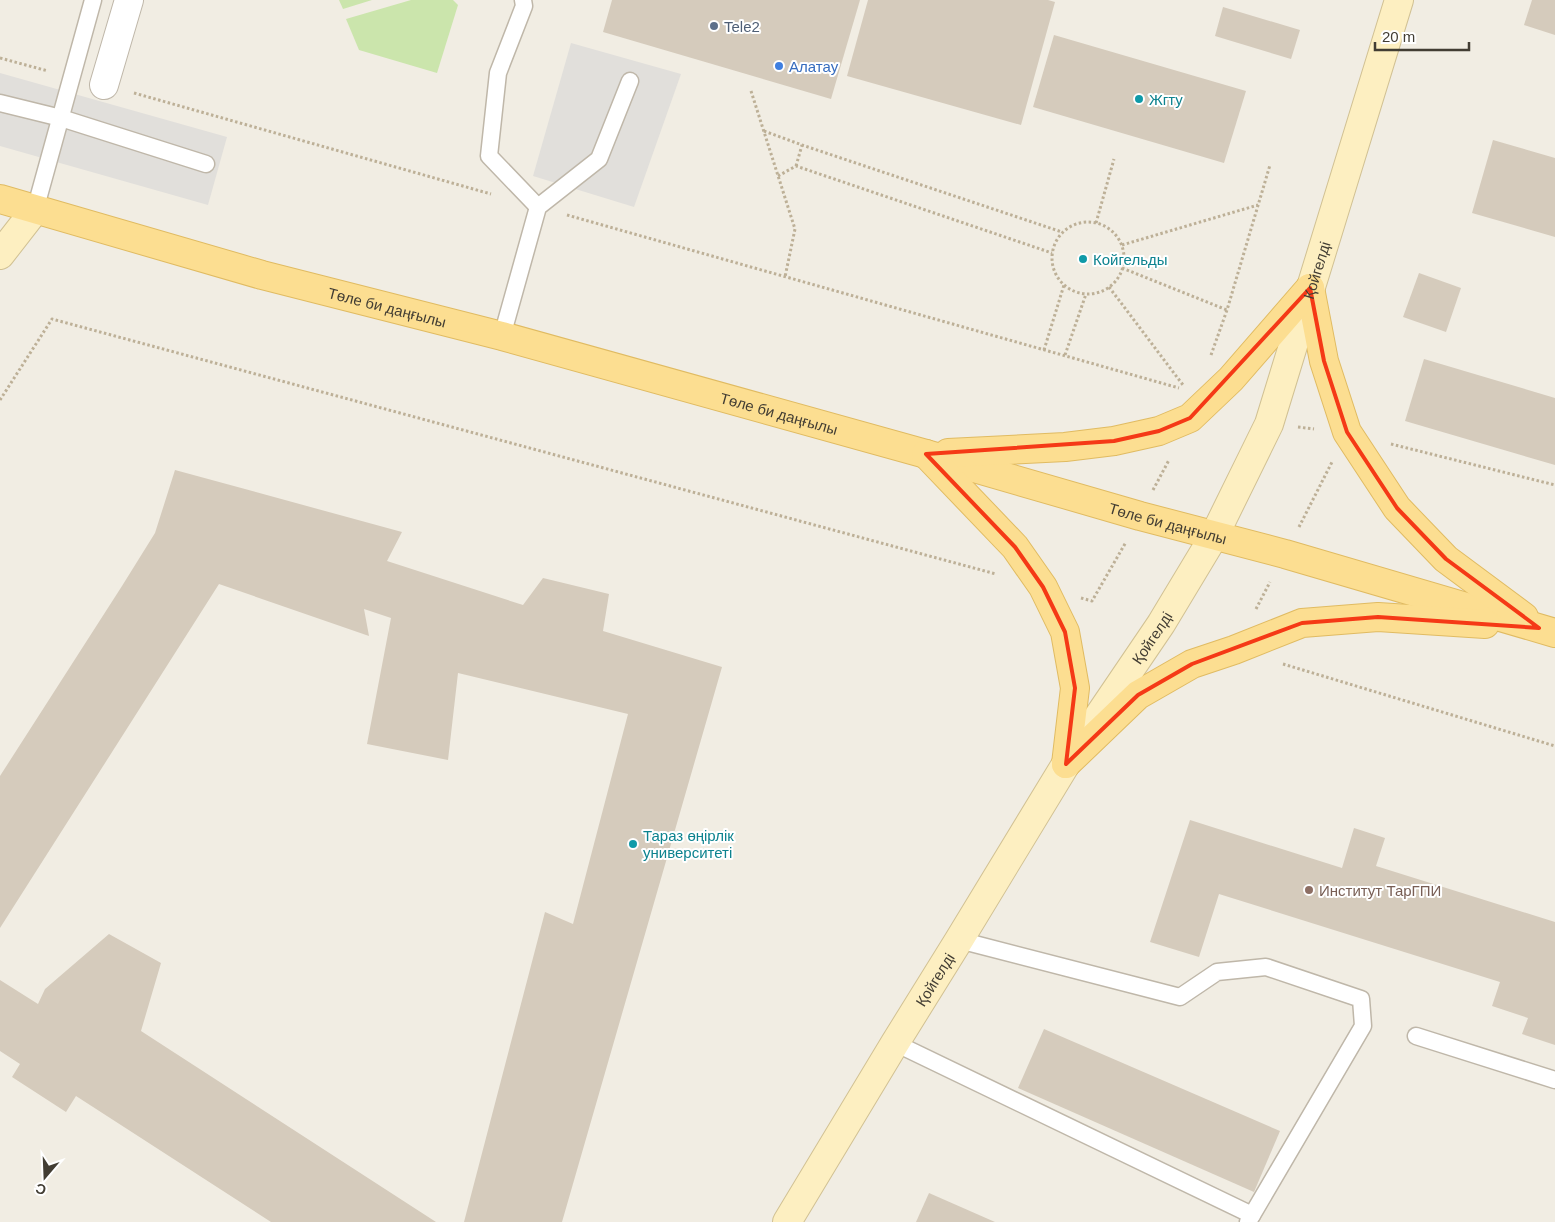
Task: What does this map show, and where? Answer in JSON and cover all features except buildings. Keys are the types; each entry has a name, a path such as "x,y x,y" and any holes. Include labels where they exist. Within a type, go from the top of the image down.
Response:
{"main road":[{"name":"Төле би даңғылы","path":"0,199 262,275 502,336 1214,536 1285,554 1547,631"},
{"path":"1310,288 1324,361 1347,432 1397,508 1446,559 1547,631"},
{"path":"926,454 1065,447 1095,443 1159,431 1190,418 1230,379 1310,288"},
{"path":"926,454 1015,547 1043,587 1065,632 1075,688 1066,764"},
{"path":"1066,764 1138,695 1192,664 1234,650 1302,623 1378,616 1547,631"}],"street":[{"path":"104,84 129,0"},
{"name":"Қойгелді","path":"787,1222 1066,764 1161,624 1214,536 1269,424 1399,0"},
{"path":"0,255 35,210"}],"lane":[{"path":"35,210 93,0"},
{"path":"522,0 524,6 498,73 490,156 538,207"},
{"path":"502,336 538,207 599,159 630,81"},
{"path":"0,103 61,118 206,164"},
{"path":"895,1043 1250,1219 1363,1026 1361,999 1266,967 1217,972 1180,997 959,940"},
{"path":"1416,1036 1555,1080"}],"path":[{"path":"104,84 1186,390 1109,287"},
{"path":"751,91 795,228 786,277"},
{"path":"764,130 802,145 1062,232"},
{"path":"778,176 796,166 802,145"},
{"path":"1096,223 1114,159"},
{"path":"1208,362 1227,310 1270,165"},
{"path":"796,166 1052,253"},
{"path":"1122,245 1258,205"},
{"path":"1084,222 1096,223 1107,227 1115,235 1122,245 1124,257 1117,279 1109,287 1098,292 1086,294 1064,285 1056,276 1052,265 1052,253 1055,242 1062,232 1072,225 1084,222"},
{"path":"1122,268 1227,310"},
{"path":"1044,350 1064,285"},
{"path":"1065,356 1086,294"},
{"path":"0,400 52,318 1092,601"},
{"path":"1269,424 1347,432 1555,485"},
{"path":"1282,664 1555,746"}],"highlighted area":[{"path":"1310,288 1324,361 1347,432 1397,508 1446,559 1539,628 1378,617 1302,623 1192,664 1138,695 1066,764 1075,688 1065,632 1043,587 1015,547 926,454 1114,441 1159,431 1190,418"}],"green space":[{"path":"339,0 372,0 343,9"},
{"path":"411,0 453,0 458,5 437,73 359,50 346,19"}],"shaded area":[{"path":"571,43 681,74 634,207 533,176"},
{"path":"0,73 227,137 208,205 0,146"}],"place":[{"name":"Tele2","path":"714,26"},
{"name":"Алатау","path":"779,66"},
{"name":"Жгту","path":"1139,99"},
{"name":"Койгельды","path":"1083,259"},
{"name":"Тараз өңірлік университеті","path":"633,844"},
{"name":"Институт ТарГПИ","path":"1309,890"}]}
